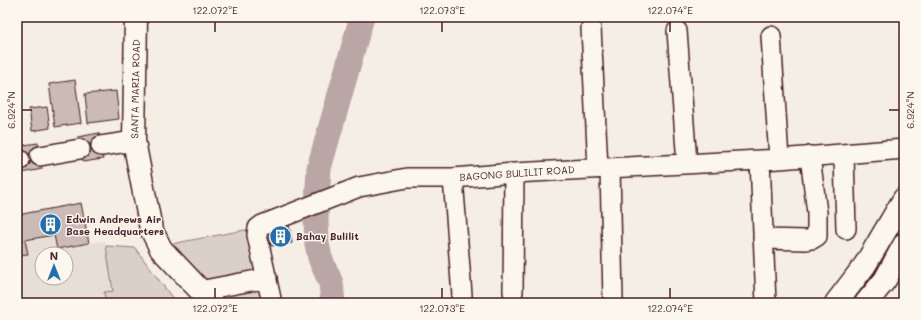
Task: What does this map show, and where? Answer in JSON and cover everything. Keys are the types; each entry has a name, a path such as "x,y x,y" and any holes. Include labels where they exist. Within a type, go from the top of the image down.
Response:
{"main road":[{"name":"SANTA MARIA ROAD","path":"136,17 134,141 151,229 162,249 205,297"},
{"path":"836,303 865,265 904,199"},
{"path":"866,303 885,280 904,245"}],"street":[{"path":"591,28 604,168 613,300"},
{"path":"677,31 687,163"},
{"path":"771,36 779,159"},
{"path":"101,146 134,141"},
{"path":"40,156 80,149"},
{"name":"BAGONG BULILIT ROAD","path":"272,303 257,235 258,228 262,225 359,187 407,178 452,178 514,172 779,159 904,149"},
{"path":"846,229 853,154"},
{"path":"763,239 806,240 817,236 817,214 810,156"},
{"path":"760,160 766,303"},
{"path":"513,292 514,172"},
{"path":"452,178 462,295 460,303"},
{"path":"205,297 266,278"}],"shaded area":[{"path":"81,203 89,243 105,241 106,246 135,248 176,303 17,303 17,215"},
{"path":"250,229 262,275 206,286 171,244"},
{"path":"106,246 135,248 176,303 106,303 104,292 113,291"},
{"path":"264,284 268,303 220,303 210,293"}],"building":[{"path":"75,80 81,123 55,127 49,84"},
{"path":"116,91 119,119 88,123 85,94"},
{"path":"47,107 50,128 32,131 29,109"},
{"path":"99,133 103,159 83,162 78,137"},
{"path":"38,143 42,169 22,173 17,146"},
{"name":"Edwin Andrews Air Base Headquarters","path":"81,203 89,243 73,246 56,246 54,235 25,240 28,254 17,255 17,215"},
{"name":"Bahay Bulilit","path":"289,225 292,243 271,246 268,229"}],"waterway":[{"path":"333,303 331,283 320,258 317,244 316,220 319,168 362,17"}],"place":[{"name":"Edwin Andrews Air Base Headquarters","path":"51,225"},
{"name":"Bahay Bulilit","path":"280,236"}]}
